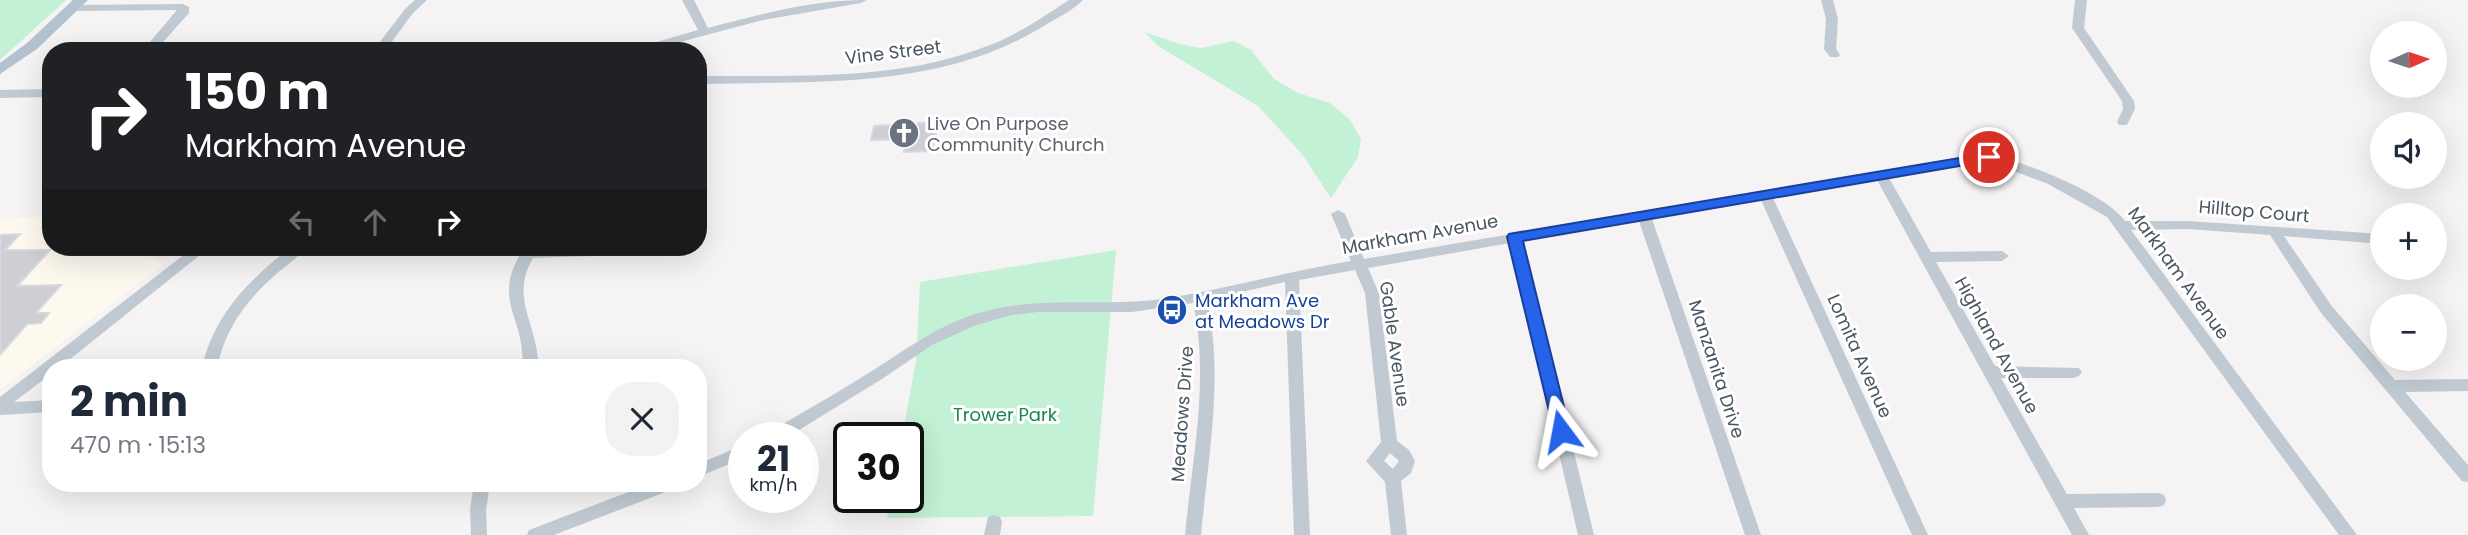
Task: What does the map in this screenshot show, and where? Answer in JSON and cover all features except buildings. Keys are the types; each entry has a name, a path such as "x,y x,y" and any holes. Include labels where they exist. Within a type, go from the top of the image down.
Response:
{"main road":[{"path":"0,70 32,46 77,4"},
{"path":"0,80 26,56 32,46"}],"street":[{"path":"386,42 409,11 421,0"},
{"path":"688,0 704,30"},
{"path":"663,42 704,30 861,0"},
{"name":"Vine Street","path":"707,80 874,76 929,68 996,47 1077,0"},
{"path":"1827,0 1832,19 1830,49 1834,55"},
{"path":"2081,0 2078,28 2128,101 2129,109 2123,122"},
{"path":"77,4 183,7 183,13 156,42"},
{"path":"0,94 42,93"},
{"name":"Markham Avenue","path":"799,422 877,375 926,341 969,322 1012,310 1038,307 1132,307 1199,297 1292,275 1980,157 1999,159 2107,209 2349,535"},
{"name":"Highland Avenue","path":"1880,174 2081,535"},
{"name":"Lomita Avenue","path":"1765,194 1920,535"},
{"name":"Gable Avenue","path":"1338,214 1372,293 1389,444 1374,461 1393,479 1399,535"},
{"name":"Manzanita Drive","path":"1643,215 1753,535"},
{"name":"Hilltop Court","path":"2122,226 2200,225 2274,233 2370,238"},
{"path":"2274,233 2326,309 2468,476"},
{"path":"1515,237 1586,535"},
{"path":"61,359 192,256"},
{"path":"211,359 217,336 232,310 258,282 289,256"},
{"path":"527,256 515,286 529,347 529,359"},
{"path":"1926,257 2002,256"},
{"path":"1292,275 1302,535"},
{"name":"Meadows Drive","path":"1193,535 1207,352 1199,297"},
{"path":"1990,372 2074,372"},
{"path":"0,407 42,374"},
{"path":"2393,386 2468,385"},
{"path":"0,407 42,406"},
{"path":"707,467 728,458"},
{"path":"479,535 481,492"},
{"path":"535,535 647,492"},
{"path":"2062,501 2158,500"}],"shaded area":[{"path":"42,217 42,256 149,256 164,264 0,390 0,220"}],"green space":[{"path":"0,0 66,0 0,60"},
{"path":"1145,32 1179,44 1201,48 1234,41 1251,50 1274,79 1298,93 1330,103 1350,120 1361,139 1358,157 1331,198 1302,154 1258,106 1158,46"},
{"name":"Trower Park","path":"1116,250 1093,516 887,518 888,513 924,513 924,422 905,422 916,361 920,282"}],"place":[{"name":"Live On Purpose Community Church","path":"904,133"},
{"name":"Markham Ave at Meadows Dr","path":"1172,310"}],"route":[{"path":"1561,431 1515,237 1989,157"}]}
